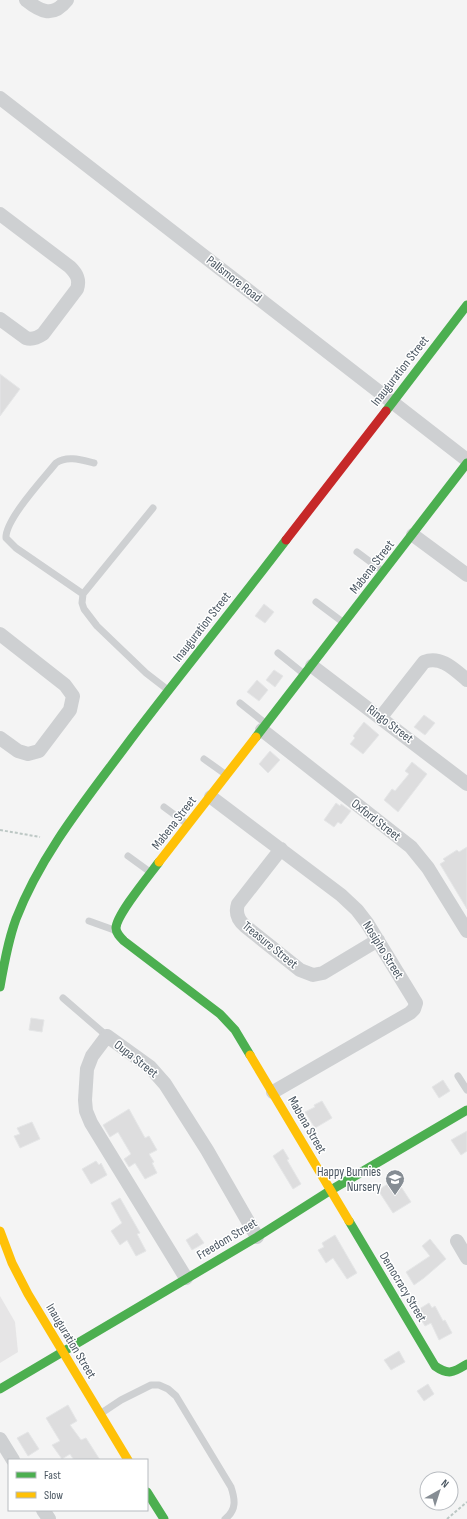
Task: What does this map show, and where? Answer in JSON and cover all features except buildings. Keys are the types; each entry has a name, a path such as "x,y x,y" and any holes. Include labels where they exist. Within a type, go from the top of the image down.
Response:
{"street":[{"path":"26,0 42,11 50,12 62,6 67,0"},
{"name":"Pallsmore Road","path":"0,98 467,461"},
{"path":"0,214 70,267 75,273 79,283 77,289 43,334 38,338 26,338 0,319"},
{"name":"Inauguration Street","path":"0,987 6,949 20,907 30,885 57,839 77,810 168,690 467,305"},
{"name":"Mabena Street","path":"331,1190 273,1092 227,1019 124,941 116,930 116,924 121,914 151,873 413,535 467,461"},
{"path":"413,535 467,575"},
{"path":"0,634 65,684 73,696 70,710 39,751 28,754 18,751 0,738"},
{"path":"381,717 424,662 429,659 441,661 467,680"},
{"name":"Ringo Street","path":"308,670 381,717 467,784"},
{"name":"Oxford Street","path":"264,727 415,851 428,868 467,931"},
{"name":"Nosipho Street","path":"211,797 351,904 367,923 416,1003 410,1014 273,1092"},
{"name":"Treasure Street","path":"281,849 238,904 238,918 245,926 300,970 313,975 323,973 378,940"},
{"name":"Oupa Street","path":"186,1278 91,1123 86,1111 85,1100 87,1069 92,1056 107,1036 150,1067 165,1084 207,1150 257,1237"},
{"name":"Freedom Street","path":"0,1390 257,1237 331,1190 467,1110"},
{"name":"Democracy Street","path":"331,1190 435,1366 444,1372 449,1373 455,1372 467,1364"},
{"name":"Inauguration Street","path":"0,1231 5,1248 21,1280 62,1352 127,1459"},
{"path":"457,1241 467,1258"},
{"path":"0,1439 12,1459"},
{"path":"148,1494 164,1519"}],"lane":[{"path":"83,594 16,548 6,538 6,534 15,515 56,463 61,460 73,459 94,464"},
{"path":"153,508 83,594 82,603 84,609 97,626 146,673 168,690"},
{"path":"357,552 384,572"},
{"path":"316,602 344,623"},
{"path":"278,653 308,670"},
{"path":"240,703 264,727"},
{"path":"204,758 227,776"},
{"path":"164,807 188,825"},
{"path":"128,856 151,873"},
{"path":"89,921 116,930"},
{"path":"63,998 107,1036"},
{"path":"458,1076 467,1090"},
{"path":"100,1414 121,1400 151,1385 168,1389 176,1396 231,1487 235,1498 234,1505 230,1516 225,1519"}],"path":[{"path":"0,830 57,839"},
{"path":"446,1519 467,1502"}],"shaded area":[{"path":"0,1296 15,1322 18,1352 0,1363"}],"traffic: fast":[{"path":"386,411 467,305"},
{"path":"256,737 467,463"},
{"path":"0,987 8,944 16,919 27,894 53,848 83,803 131,739 286,540"},
{"path":"159,862 134,894 122,914 116,928 117,933 124,941 220,1014 235,1030 250,1055"},
{"path":"0,1389 257,1237 331,1190 467,1110"},
{"path":"349,1221 435,1366 444,1371 451,1372 467,1364"},
{"path":"148,1494 164,1519"}],"traffic: slow":[{"path":"159,862 256,737"},
{"path":"250,1055 349,1221"},
{"path":"0,1231 12,1263 28,1294 127,1459"}],"traffic: jam":[{"path":"286,540 386,411"}],"place":[{"name":"Happy Bunnies Nursery","path":"395,1196"}]}
